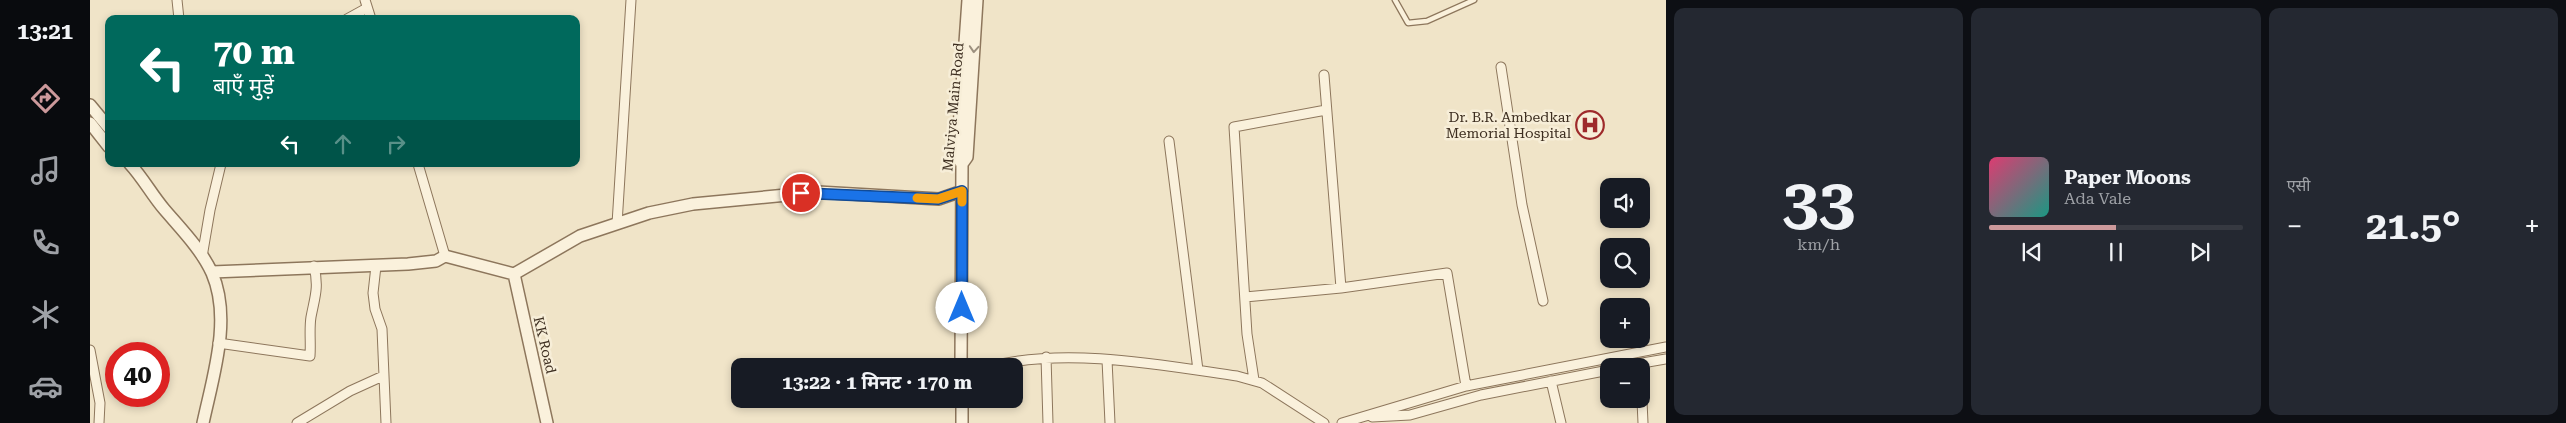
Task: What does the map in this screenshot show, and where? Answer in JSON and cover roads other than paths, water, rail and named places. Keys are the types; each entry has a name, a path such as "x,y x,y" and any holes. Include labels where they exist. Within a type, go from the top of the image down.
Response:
{"street":[{"path":"177,0 179,15"},
{"path":"617,224 631,0"},
{"path":"967,82 968,0"},
{"name":"Malviya Main Road","path":"962,358 962,164 957,157 977,0"},
{"path":"352,15 366,4"},
{"path":"1501,66 1522,205 1543,301"},
{"path":"1324,75 1341,288"},
{"path":"90,105 105,123"},
{"path":"1254,380 1245,297 1234,127 1326,110"},
{"path":"90,123 105,142"},
{"path":"1169,141 1198,370"},
{"path":"132,167 212,272 221,309 218,343 203,423"},
{"path":"202,257 210,210 220,167"},
{"path":"419,167 445,256"},
{"path":"212,272 314,266 376,266 436,261 445,256 514,274 580,236 649,213 693,204 818,192 938,199 962,191"},
{"path":"218,343 310,356 311,318 318,283 314,266"},
{"path":"376,266 373,293 375,310 382,328 386,423"},
{"path":"1245,297 1341,288 1447,273 1466,386"},
{"name":"KK Road","path":"514,274 547,423"},
{"path":"1342,423 1466,386 1666,347"},
{"path":"90,350 100,403 99,423"},
{"path":"1023,359 1046,357 1106,360 1198,370 1254,380 1262,383 1324,423"},
{"path":"1046,357 1048,423"},
{"path":"1650,362 1666,359"},
{"path":"1106,360 1110,423"},
{"path":"1356,418 1410,419 1481,394 1600,372"},
{"path":"297,423 350,391 383,376"},
{"path":"1551,381 1561,423"},
{"path":"90,403 100,403"},
{"path":"1409,403 1410,419"},
{"path":"962,408 962,423"},
{"path":"1642,408 1643,423"}],"lane":[{"path":"1395,0 1408,23 1428,21 1474,0"}],"place":[{"name":"Dr. B.R. Ambedkar Memorial Hospital","path":"1590,125"}]}
